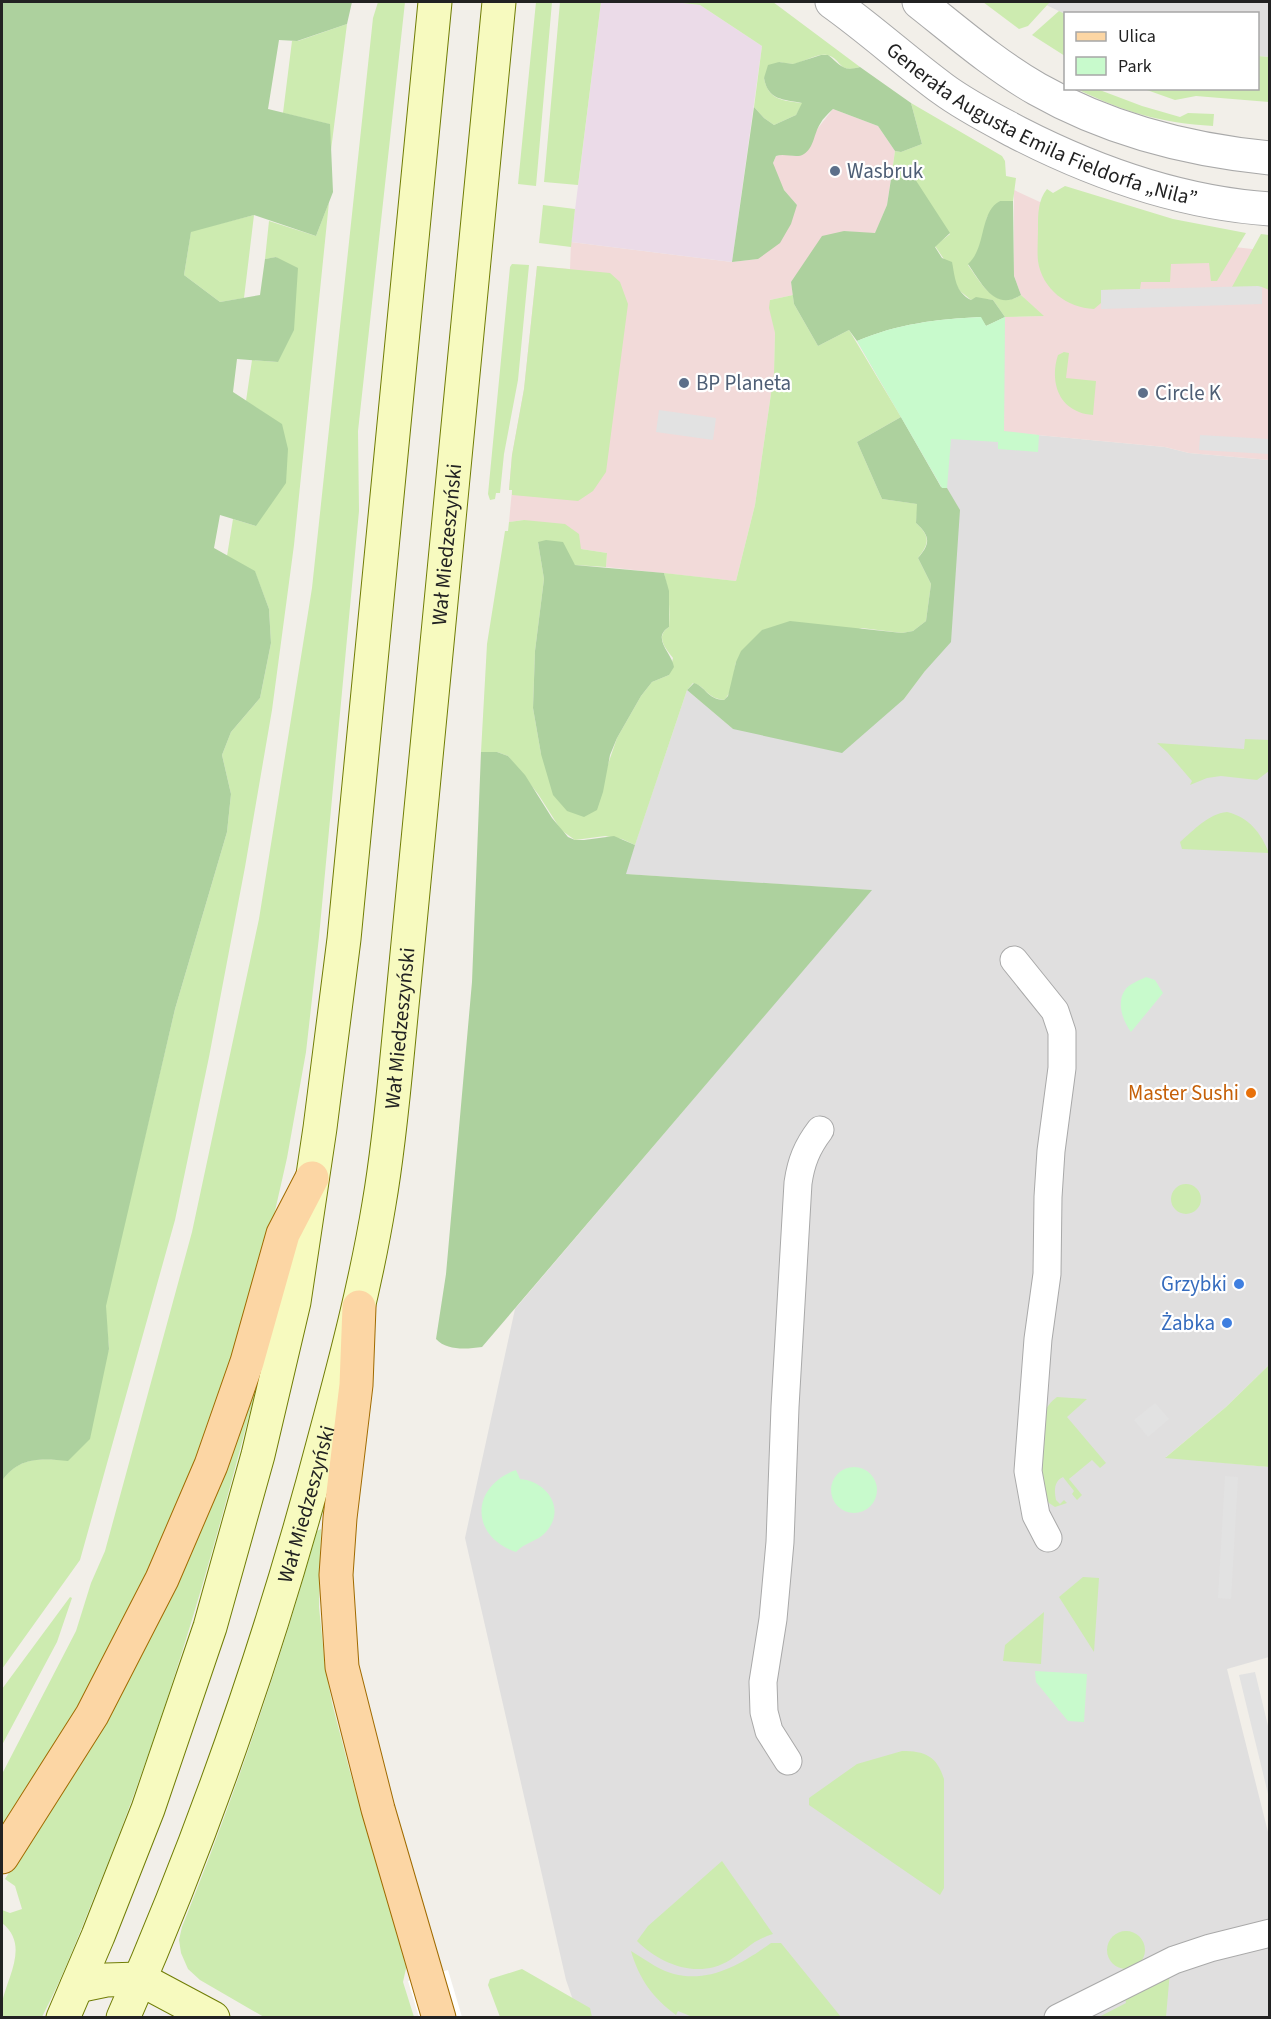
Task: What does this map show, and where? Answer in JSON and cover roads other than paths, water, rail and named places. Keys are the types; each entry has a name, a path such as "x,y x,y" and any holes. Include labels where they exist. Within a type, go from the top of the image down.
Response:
{"main road":[{"path":"63,2018 148,1809 194,1674 258,1455 303,1251 350,879 435,2"},
{"name":"Wał Miedzeszyński","path":"123,2018 197,1840 260,1663 306,1508 359,1307 379,1205 395,1079 499,2"},
{"path":"2,1857 92,1715 138,1629 177,1547 211,1465 247,1362 283,1234 312,1178"},
{"path":"359,1307 356,1385 340,1518 336,1575 342,1667 378,1809 440,2018"},
{"path":"77,1986 106,1980 140,1979 213,2018"}],"street":[{"name":"Generała Augusta Emila Fieldorfa „Nila”","path":"832,2 944,90 985,116 1058,153 1122,179 1178,194 1269,208"},
{"name":"Generała Augusta Emila Fieldorfa „Nila”","path":"919,2 982,51 1036,88 1107,122 1180,145 1222,153 1269,158"},
{"path":"1014,960 1055,1011 1062,1032 1062,1068 1051,1147 1048,1190 1047,1274 1038,1339 1028,1472 1036,1515 1048,1538"},
{"path":"788,1761 769,1731 764,1712 763,1682 773,1619 780,1542 797,1194 800,1167 807,1147 820,1130"},
{"path":"1058,2018 1174,1960 1269,1933"}],"place":[{"name":"Wasbruk","path":"835,171"},
{"name":"BP Planeta","path":"684,383"},
{"name":"Circle K","path":"1143,393"},
{"name":"Master Sushi","path":"1251,1093"},
{"name":"Grzybki","path":"1239,1284"},
{"name":"Żabka","path":"1227,1323"}]}
